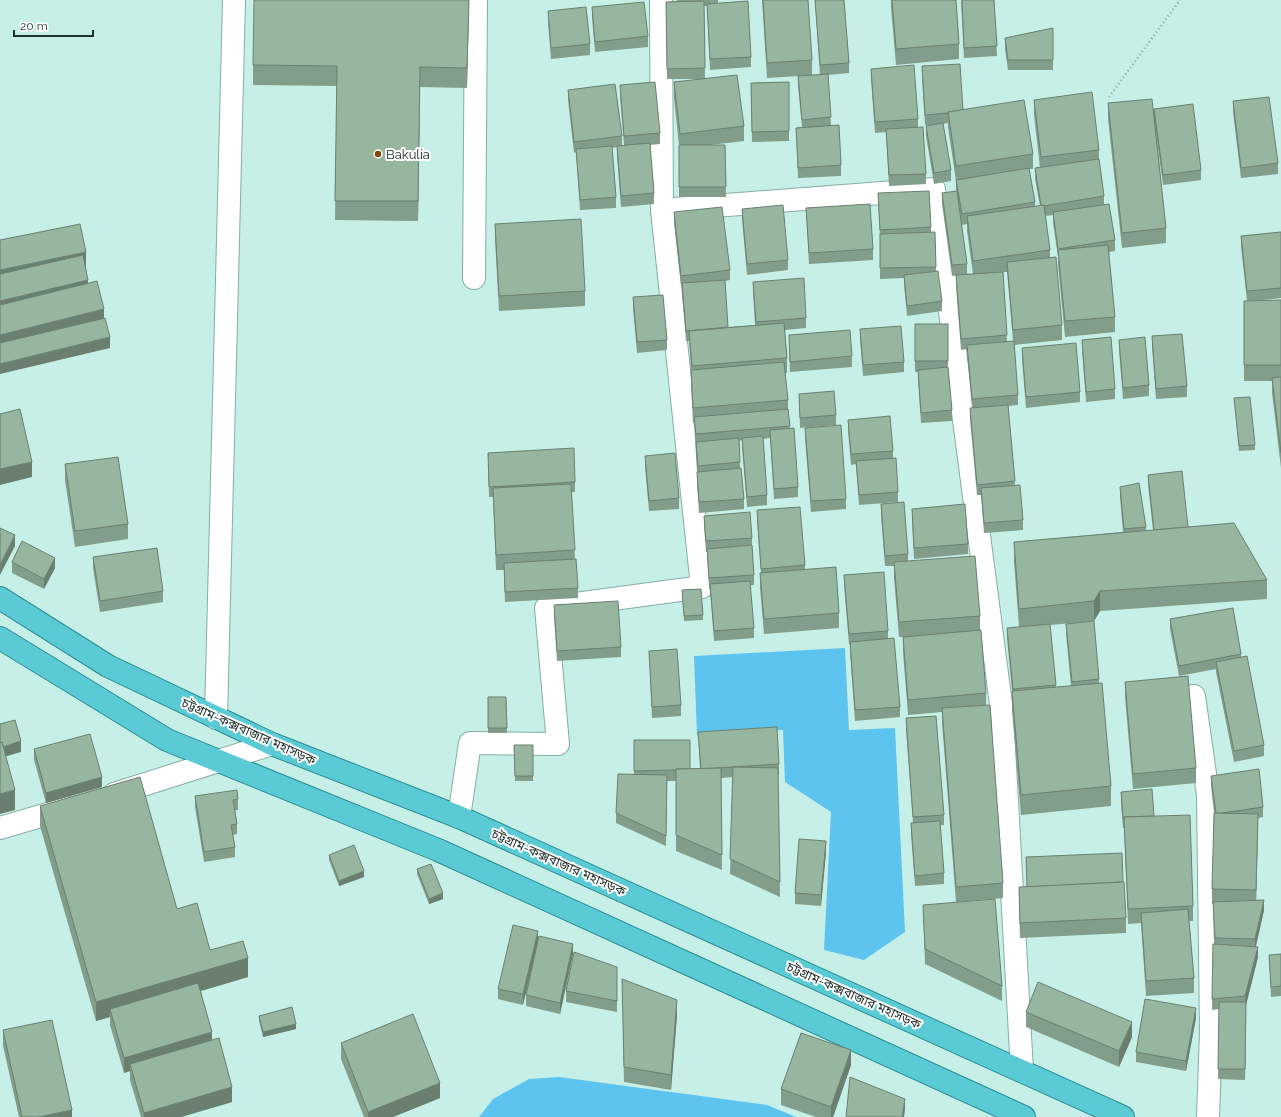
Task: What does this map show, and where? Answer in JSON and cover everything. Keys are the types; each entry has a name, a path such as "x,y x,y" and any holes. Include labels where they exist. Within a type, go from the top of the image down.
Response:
{"highway":[{"name":"চট্টগ্রাম-কক্সবাজার মহাসড়ক","path":"0,598 108,666 272,744 459,817 1123,1117"},
{"path":"0,638 167,740 438,850 1024,1117"}],"street":[{"path":"216,718 234,0"},
{"path":"474,278 476,0"},
{"path":"459,817 470,743 558,744 546,608 702,587 662,210 661,0"},
{"path":"662,210 934,189 1002,712 1022,1071"},
{"path":"1194,696 1208,795 1211,1032 1208,1117"},
{"path":"0,828 90,802 272,744"}],"path":[{"path":"1110,97 1180,0"}],"water":[{"path":"845,648 849,730 895,728 905,932 864,960 824,950 831,812 785,782 783,730 697,735 694,656"},
{"path":"559,1077 767,1105 796,1117 479,1117 493,1099 529,1079"}],"building":[{"name":"Bakulia","path":"254,0 469,0 467,68 420,67 418,201 335,201 337,66 253,65"},
{"path":"763,0 808,0 812,60 767,63"},
{"path":"815,0 844,0 849,63 820,65"},
{"path":"892,0 956,0 959,44 896,49"},
{"path":"962,0 994,0 997,46 964,48"},
{"path":"704,1 705,68 667,69 666,2"},
{"path":"748,1 751,57 710,59 707,4"},
{"path":"644,2 648,36 595,42 592,7"},
{"path":"586,7 590,44 551,48 548,11"},
{"path":"1053,28 1053,60 1008,60 1005,38"},
{"path":"960,64 963,110 925,115 922,66"},
{"path":"914,65 918,119 875,122 871,69"},
{"path":"828,74 831,117 802,120 798,76"},
{"path":"737,75 744,126 680,134 674,82"},
{"path":"655,82 660,133 624,136 620,85"},
{"path":"789,82 789,131 752,132 751,83"},
{"path":"615,84 622,136 574,142 568,90"},
{"path":"1092,92 1099,150 1041,157 1034,100"},
{"path":"1269,97 1278,163 1241,168 1233,101"},
{"path":"1152,99 1166,228 1122,233 1108,103"},
{"path":"1024,100 1033,154 956,166 948,112"},
{"path":"1193,104 1201,170 1163,175 1154,109"},
{"path":"943,123 951,170 934,173 926,126"},
{"path":"839,125 841,165 798,168 796,128"},
{"path":"923,127 926,174 889,175 886,129"},
{"path":"650,143 654,193 621,196 617,146"},
{"path":"679,145 725,145 726,187 679,187"},
{"path":"612,146 616,197 580,200 576,149"},
{"path":"1099,159 1104,196 1041,206 1035,168"},
{"path":"1029,168 1035,202 962,214 956,180"},
{"path":"929,191 931,227 880,230 878,193"},
{"path":"957,191 967,264 952,265 942,193"},
{"path":"870,204 873,249 809,253 806,208"},
{"path":"1109,204 1115,240 1058,249 1053,212"},
{"path":"783,205 788,260 747,264 742,209"},
{"path":"1044,205 1050,250 973,261 967,216"},
{"path":"722,207 730,270 681,276 674,212"},
{"path":"581,219 585,291 499,296 495,224"},
{"path":"80,224 86,252 0,270 0,240"},
{"path":"935,232 936,267 880,268 880,234"},
{"path":"1281,232 1281,288 1247,291 1241,236"},
{"path":"1108,245 1115,317 1065,321 1058,250"},
{"path":"83,255 88,280 0,301 0,274"},
{"path":"1056,257 1062,325 1013,330 1007,262"},
{"path":"938,271 942,301 907,306 904,275"},
{"path":"1003,272 1007,335 961,339 956,275"},
{"path":"804,278 806,318 756,322 753,282"},
{"path":"725,280 728,327 686,331 682,283"},
{"path":"97,281 104,309 0,335 0,305"},
{"path":"663,295 667,340 637,342 633,297"},
{"path":"1281,300 1281,365 1244,365 1244,301"},
{"path":"105,318 110,337 0,364 0,343"},
{"path":"784,323 787,358 692,366 689,331"},
{"path":"915,324 948,324 948,361 915,361"},
{"path":"901,326 904,362 863,365 860,329"},
{"path":"850,330 852,356 790,362 789,335"},
{"path":"1182,334 1187,386 1156,389 1152,336"},
{"path":"1111,337 1115,389 1086,392 1082,340"},
{"path":"1145,337 1149,385 1123,388 1119,340"},
{"path":"1014,341 1018,395 972,399 967,345"},
{"path":"1076,343 1080,392 1026,397 1022,348"},
{"path":"784,362 788,400 693,408 691,370"},
{"path":"948,367 952,410 921,413 918,370"},
{"path":"1281,377 1281,453 1272,378"},
{"path":"834,391 836,415 800,418 799,394"},
{"path":"1250,397 1255,445 1239,446 1234,398"},
{"path":"1008,405 1015,481 977,485 970,408"},
{"path":"20,409 32,462 0,469 0,414"},
{"path":"788,409 790,426 696,434 694,417"},
{"path":"890,416 893,451 851,454 848,420"},
{"path":"841,425 846,499 811,501 805,428"},
{"path":"794,428 798,487 774,489 770,430"},
{"path":"763,436 767,495 747,497 742,438"},
{"path":"739,438 740,462 698,466 696,442"},
{"path":"574,448 575,482 489,487 488,453"},
{"path":"675,453 679,498 649,501 645,456"},
{"path":"118,457 128,524 75,531 65,464"},
{"path":"896,458 898,492 859,495 856,461"},
{"path":"741,468 744,499 699,502 697,472"},
{"path":"1182,471 1188,527 1154,530 1148,475"},
{"path":"1139,483 1146,527 1124,529 1120,487"},
{"path":"571,484 575,550 496,555 493,488"},
{"path":"1020,485 1023,520 984,523 981,488"},
{"path":"904,502 908,554 885,556 881,504"},
{"path":"965,504 968,544 914,548 912,509"},
{"path":"800,507 805,565 761,569 757,510"},
{"path":"750,512 752,538 706,541 704,516"},
{"path":"1234,523 1267,580 1100,591 1094,601 1019,609 1014,542"},
{"path":"0,528 15,535 0,565"},
{"path":"22,541 55,558 44,579 12,562"},
{"path":"752,545 754,575 709,578 707,549"},
{"path":"157,548 163,591 100,601 93,557"},
{"path":"975,556 980,616 899,622 894,562"},
{"path":"576,559 578,588 505,592 504,563"},
{"path":"836,567 839,613 764,619 760,573"},
{"path":"884,572 888,631 849,634 844,575"},
{"path":"750,581 754,628 714,631 710,584"},
{"path":"701,589 703,615 684,616 682,590"},
{"path":"618,601 621,647 557,651 554,605"},
{"path":"1233,608 1241,654 1179,666 1170,619"},
{"path":"1094,621 1099,679 1072,682 1066,624"},
{"path":"1050,624 1056,685 1013,689 1007,628"},
{"path":"981,630 986,693 908,700 903,637"},
{"path":"894,638 900,707 855,710 850,642"},
{"path":"677,649 681,705 652,707 649,651"},
{"path":"1247,656 1264,745 1234,751 1216,662"},
{"path":"1188,676 1196,768 1133,774 1125,682"},
{"path":"1102,683 1111,786 1021,795 1012,691"},
{"path":"488,697 506,697 507,728 488,728"},
{"path":"990,705 1003,883 956,887 942,708"},
{"path":"936,716 944,815 913,817 906,718"},
{"path":"15,720 21,741 3,747 2,742 0,743 0,724"},
{"path":"777,727 779,764 701,769 698,732"},
{"path":"90,734 102,777 46,793 34,749"},
{"path":"634,740 690,740 690,769 634,771"},
{"path":"2,742 15,790 0,794 0,743"},
{"path":"514,745 533,745 533,776 515,776"},
{"path":"733,767 778,768 780,882 730,859"},
{"path":"721,768 722,855 676,835 676,769"},
{"path":"1259,769 1263,807 1216,813 1211,776"},
{"path":"618,774 667,775 666,836 616,813"},
{"path":"140,777 177,909 197,903 210,950 243,941 248,958 96,1002 40,806"},
{"path":"1152,789 1154,816 1123,818 1121,792"},
{"path":"237,790 238,799 233,800 237,824 231,825 235,847 204,852 195,796"},
{"path":"1214,813 1258,814 1256,890 1212,889"},
{"path":"1190,815 1193,906 1128,909 1124,817"},
{"path":"940,821 944,873 915,876 911,823"},
{"path":"799,839 826,841 821,895 795,893"},
{"path":"354,845 364,871 339,881 329,855"},
{"path":"1122,853 1123,882 1027,887 1026,857"},
{"path":"431,864 443,893 429,899 417,869"},
{"path":"1124,882 1126,918 1020,923 1019,887"},
{"path":"995,899 1002,986 925,949 923,905"},
{"path":"1264,900 1255,939 1215,938 1213,902"},
{"path":"1188,909 1194,978 1146,981 1141,913"},
{"path":"513,925 538,931 523,994 498,989"},
{"path":"539,936 573,944 560,1003 526,995"},
{"path":"1213,944 1258,947 1245,996 1212,999"},
{"path":"574,952 617,967 617,1001 566,991"},
{"path":"1281,954 1281,986 1271,987 1269,955"},
{"path":"622,979 677,1000 671,1075 624,1067"},
{"path":"1038,982 1132,1022 1119,1051 1026,1012"},
{"path":"198,983 212,1032 124,1058 110,1009"},
{"path":"1145,999 1196,1008 1186,1061 1136,1052"},
{"path":"1219,1002 1246,1002 1245,1069 1218,1069"},
{"path":"292,1007 296,1024 263,1032 259,1016"},
{"path":"413,1014 440,1083 368,1112 341,1043"},
{"path":"52,1020 72,1110 39,1117 22,1117 3,1030"},
{"path":"801,1033 851,1050 831,1107 781,1089"},
{"path":"219,1038 232,1087 144,1113 130,1064"},
{"path":"850,1077 905,1099 902,1117 846,1117"}],"place":[{"name":"Bakulia","path":"378,154"}]}
